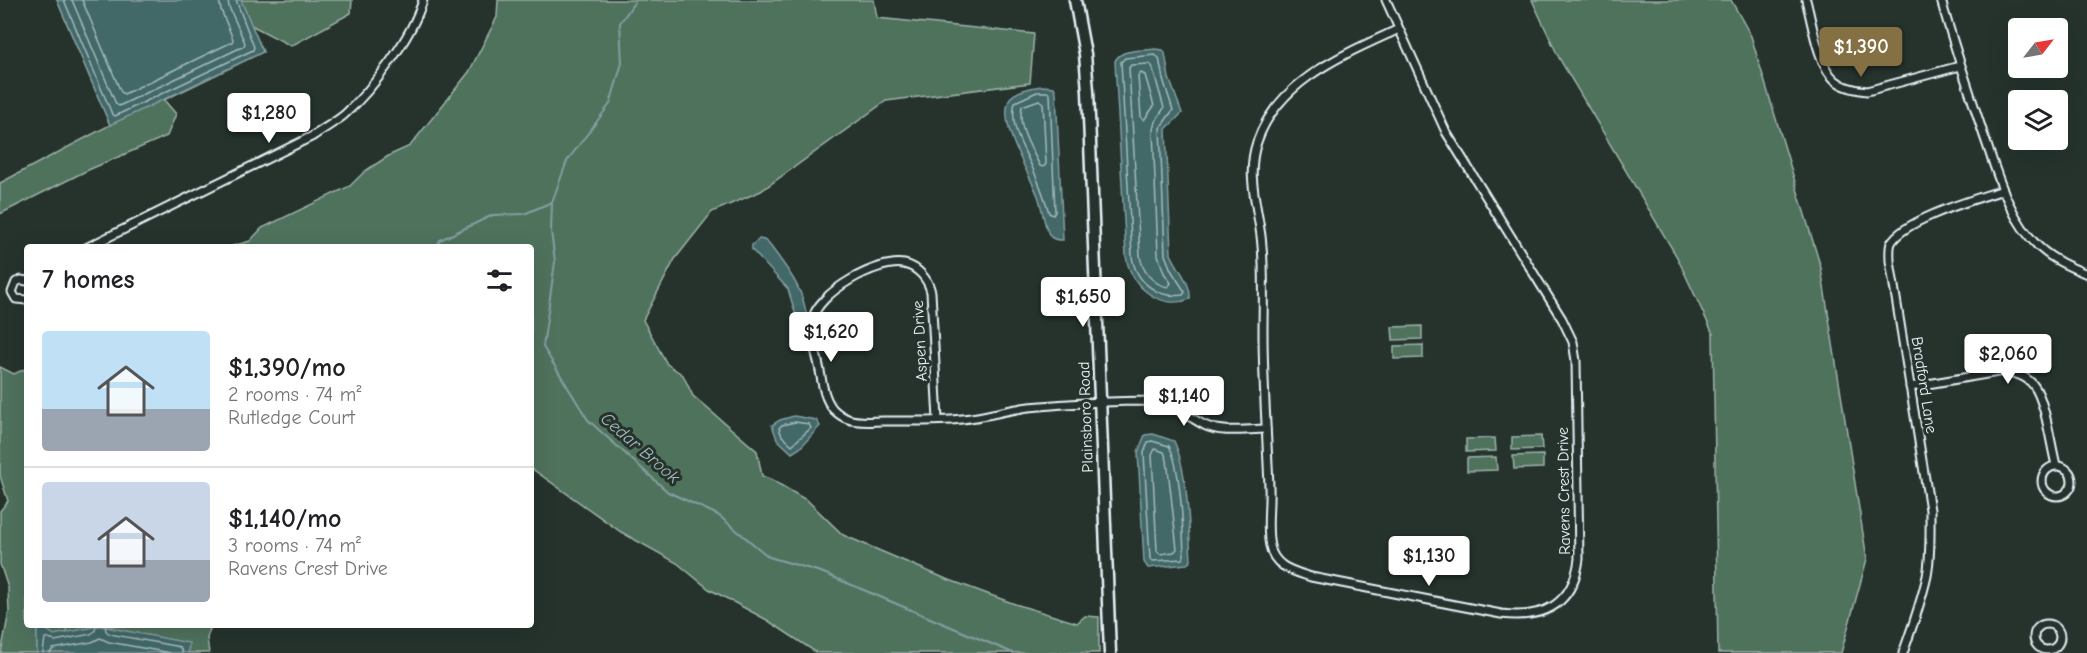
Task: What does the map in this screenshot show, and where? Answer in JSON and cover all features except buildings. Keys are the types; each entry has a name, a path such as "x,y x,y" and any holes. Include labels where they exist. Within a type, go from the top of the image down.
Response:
{"street":[{"path":"94,244 313,136 343,116 362,96 410,33 423,0"},
{"name":"Plainsboro Road","path":"1075,0 1085,54 1088,91 1110,653"},
{"name":"Ravens Crest Drive","path":"1386,0 1446,132 1554,306 1573,342 1576,361 1579,548 1577,572 1568,593 1551,607 1530,616 1517,616 1311,577 1285,568 1277,562 1270,546 1263,340 1264,272 1261,236 1252,187 1252,162 1257,142 1266,122 1288,94 1314,73 1348,52 1399,29"},
{"path":"1806,0 1825,68 1836,81 1852,89 1867,91 1960,66"},
{"path":"1941,0 1960,66 2003,190 2018,219 2038,246 2061,263 2087,274"},
{"name":"Bradford Lane","path":"1903,653 1919,608 1927,575 1930,510 1890,261 1891,244 1904,229 1923,219 2003,190"},
{"name":"Aspen Drive","path":"938,420 932,302 926,278 905,264 892,264 855,278 834,290 824,299 812,320 812,335 826,397 839,415 849,419 938,420 980,417 1029,407 1100,403"},
{"path":"24,280 16,282 12,292 16,299 24,300"},
{"path":"1910,387 2004,372 2018,374 2034,386 2040,398 2056,465"},
{"path":"1100,403 1157,401 1172,405 1205,426 1219,430 1266,429"},
{"path":"2056,465 2070,472 2072,483 2067,492 2057,496 2045,491 2041,482 2045,470 2056,465"}],"green space":[{"path":"57,0 352,0 351,13 291,46 251,25 263,52 164,100 176,114 167,136 86,171 0,214 0,183 110,125"},
{"path":"498,0 874,0 877,18 1034,34 1030,83 886,101 761,191 712,212 675,259 643,320 667,364 683,375 693,396 757,451 762,476 808,501 843,535 944,578 1015,604 1077,623 1085,616 1099,617 1099,653 817,653 767,620 709,589 677,563 621,532 534,470 534,244 240,244 250,241 262,228 350,186 365,171 390,155 410,146 469,72 497,17"},
{"path":"1532,0 1731,0 1751,36 1821,268 1867,559 1841,653 1718,653 1713,334 1677,257 1559,58"},
{"path":"1422,326 1422,339 1393,340 1392,327"},
{"path":"1423,345 1423,358 1394,359 1394,346"},
{"path":"0,367 14,374 24,369 24,628 37,628 37,653 1,653 9,612 8,588 0,564 0,511 8,501 0,476"},
{"path":"1541,436 1542,449 1512,450 1512,437"},
{"path":"1495,438 1496,451 1466,452 1466,439"},
{"path":"1543,455 1543,468 1514,469 1513,456"},
{"path":"1496,457 1497,470 1467,471 1467,458"},
{"path":"44,628 90,628 54,635"},
{"path":"110,628 210,628 207,638 209,653 188,653 188,643"}],"water":[{"path":"57,0 241,0 263,52 110,125"},
{"path":"1163,50 1165,53 1169,78 1182,113 1166,129 1171,254 1190,293 1190,299 1179,302 1168,302 1148,293 1133,277 1126,256 1115,61 1127,52"},
{"path":"1042,86 1054,87 1056,92 1063,240 1053,238 1048,232 1038,196 1016,148 1008,122 1007,110 1011,97 1024,90"},
{"path":"759,239 769,244 799,289 806,310 807,321 804,323 797,319 788,289 752,250 752,245"},
{"path":"794,416 816,420 820,426 800,448 792,453 777,439 772,425"},
{"path":"1153,434 1174,441 1179,454 1188,516 1191,561 1187,564 1148,568 1144,562 1138,452 1145,435"},
{"path":"37,628 44,628 54,635 90,628 110,628 189,643 188,653 37,653"}],"waterway":[{"path":"438,244 440,240 493,215 524,214 552,202 567,161 610,104 622,63 620,23 636,0"},
{"name":"Cedar Brook","path":"552,202 551,231 555,262 543,347 588,420 668,492 718,515 769,557 821,572 1013,653"},
{"path":"67,633 68,628"}]}
